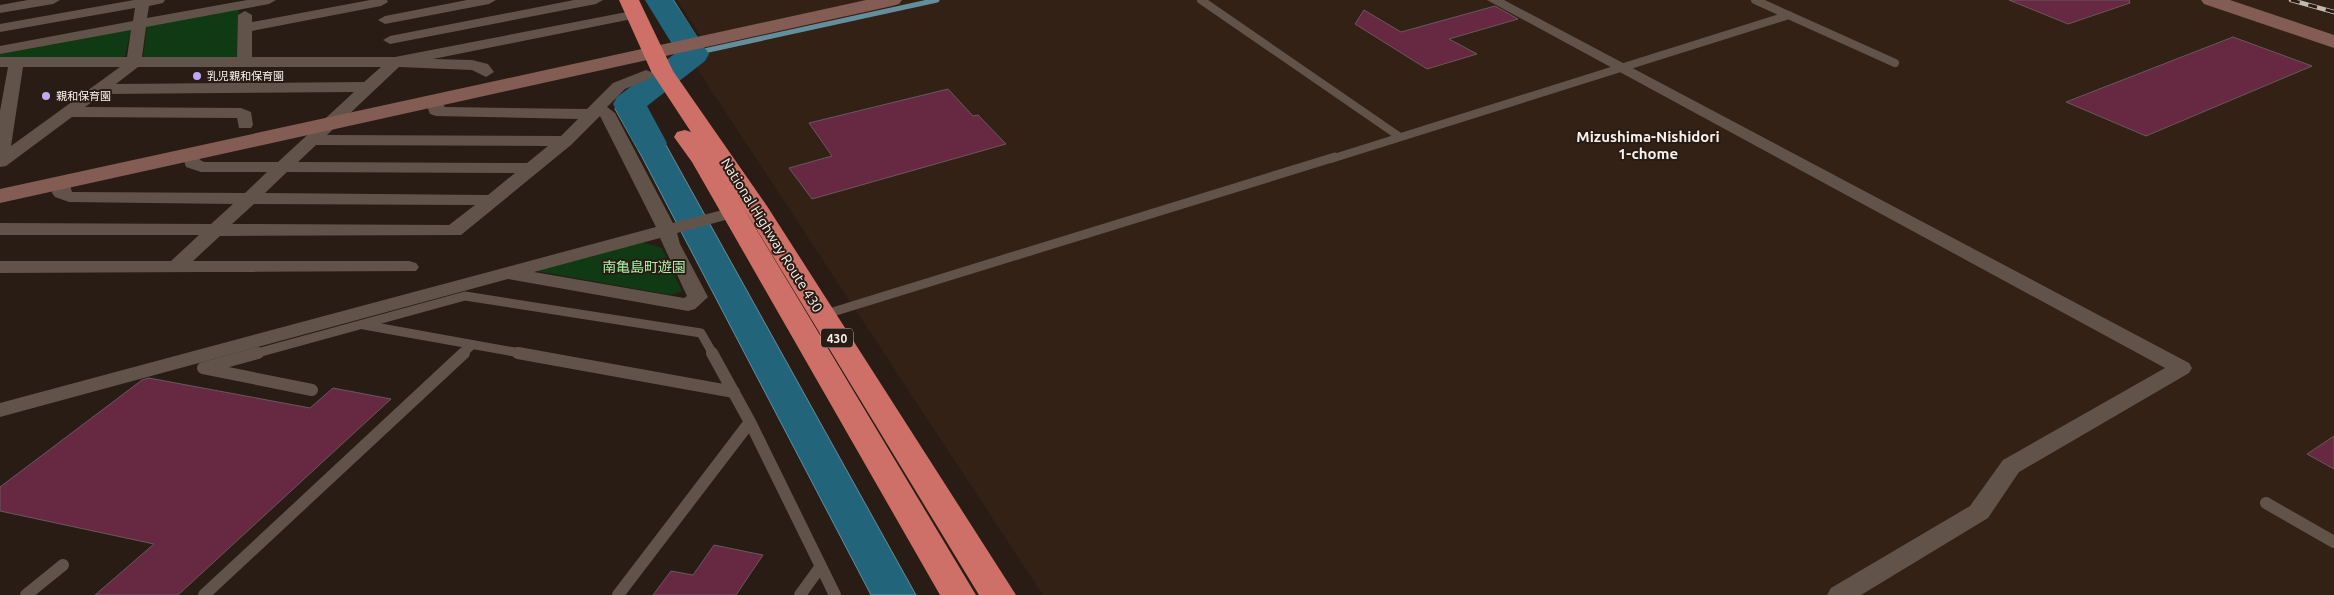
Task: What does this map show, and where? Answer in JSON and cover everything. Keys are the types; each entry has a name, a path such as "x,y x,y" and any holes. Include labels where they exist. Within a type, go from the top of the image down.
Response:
{"highway":[{"name":"National Highway Route 430","path":"609,0 628,11 670,118 703,161 733,212 811,318 998,595"},
{"name":"National Highway Route 430","path":"811,318 958,595"}],"street":[{"path":"0,9 53,0"},
{"path":"0,28 143,1 158,0"},
{"path":"0,50 269,0"},
{"path":"385,20 489,0"},
{"path":"390,40 596,0"},
{"path":"702,34 827,0"},
{"path":"0,229 454,231 565,141 596,112 619,86 650,66 679,39 892,0"},
{"path":"1494,0 2181,368 2011,466 1978,512 1840,595"},
{"path":"2210,0 2334,42"},
{"path":"2244,0 2334,30"},
{"path":"0,161 133,64 143,1"},
{"path":"245,28 380,1 395,62"},
{"path":"244,63 245,4"},
{"path":"174,268 217,230 279,168 312,140 395,62 628,11"},
{"path":"0,161 8,62 133,64 395,62 472,65 483,67 486,72"},
{"path":"0,178 245,125 360,94 486,72 650,66"},
{"path":"0,196 433,101 650,66"},
{"path":"99,89 360,94"},
{"path":"433,101 436,110 445,112 607,113 670,229 671,244 698,297 688,305 504,273"},
{"path":"67,112 241,113 245,115 245,125"},
{"path":"312,140 565,141"},
{"path":"191,154 192,163 201,167 531,168"},
{"path":"62,182 61,193 69,197 493,200"},
{"path":"0,410 733,212"},
{"path":"0,267 409,267"}],"lane":[{"path":"1201,0 1400,137"},
{"path":"1755,0 1895,63"},
{"path":"811,318 1789,15"},
{"path":"312,390 203,368 465,296 701,333 750,422 835,595"},
{"path":"361,325 734,392"},
{"path":"204,595 472,345"},
{"path":"618,595 750,422"},
{"path":"2266,503 2334,542"},
{"path":"26,595 62,565"},
{"path":"800,595 821,566"}],"shaded area":[{"path":"677,0 2334,0 2334,595 1043,595 694,64 711,52"}],"green space":[{"path":"239,9 239,59 143,58 147,25"},
{"path":"131,29 125,56 117,59 0,58 0,53"},
{"name":"南亀島町遊園","path":"641,242 662,248 682,291 671,295 536,271"}],"water":[{"path":"636,91 916,595 871,595 642,157 615,109 618,103"}],"building":[{"path":"2009,0 2129,0 2130,3 2068,24"},
{"path":"1495,6 1518,19 1449,39 1477,54 1427,69 1355,24 1364,10 1401,32"},
{"path":"2233,37 2312,66 2146,136 2066,102"},
{"path":"948,89 973,116 978,115 1006,144 812,199 789,168 832,156 809,123"},
{"path":"149,378 310,408 333,388 391,399 178,595 95,595 154,544 0,511 0,487 142,380"},
{"path":"2334,436 2334,469 2307,454"},
{"path":"714,545 763,555 736,595 653,595 671,571 693,575"}],"waterway":[{"path":"650,143 629,104 694,54 659,0"},
{"path":"671,0 699,44"},
{"path":"704,51 937,0"}],"railway":[{"path":"2291,0 2334,12"}],"place":[{"name":"乳児親和保育園","path":"197,76"},
{"name":"親和保育園","path":"46,96"}],"district":[{"name":"Mizushima-Nishidori 1-chome","path":"1648,144"}]}
